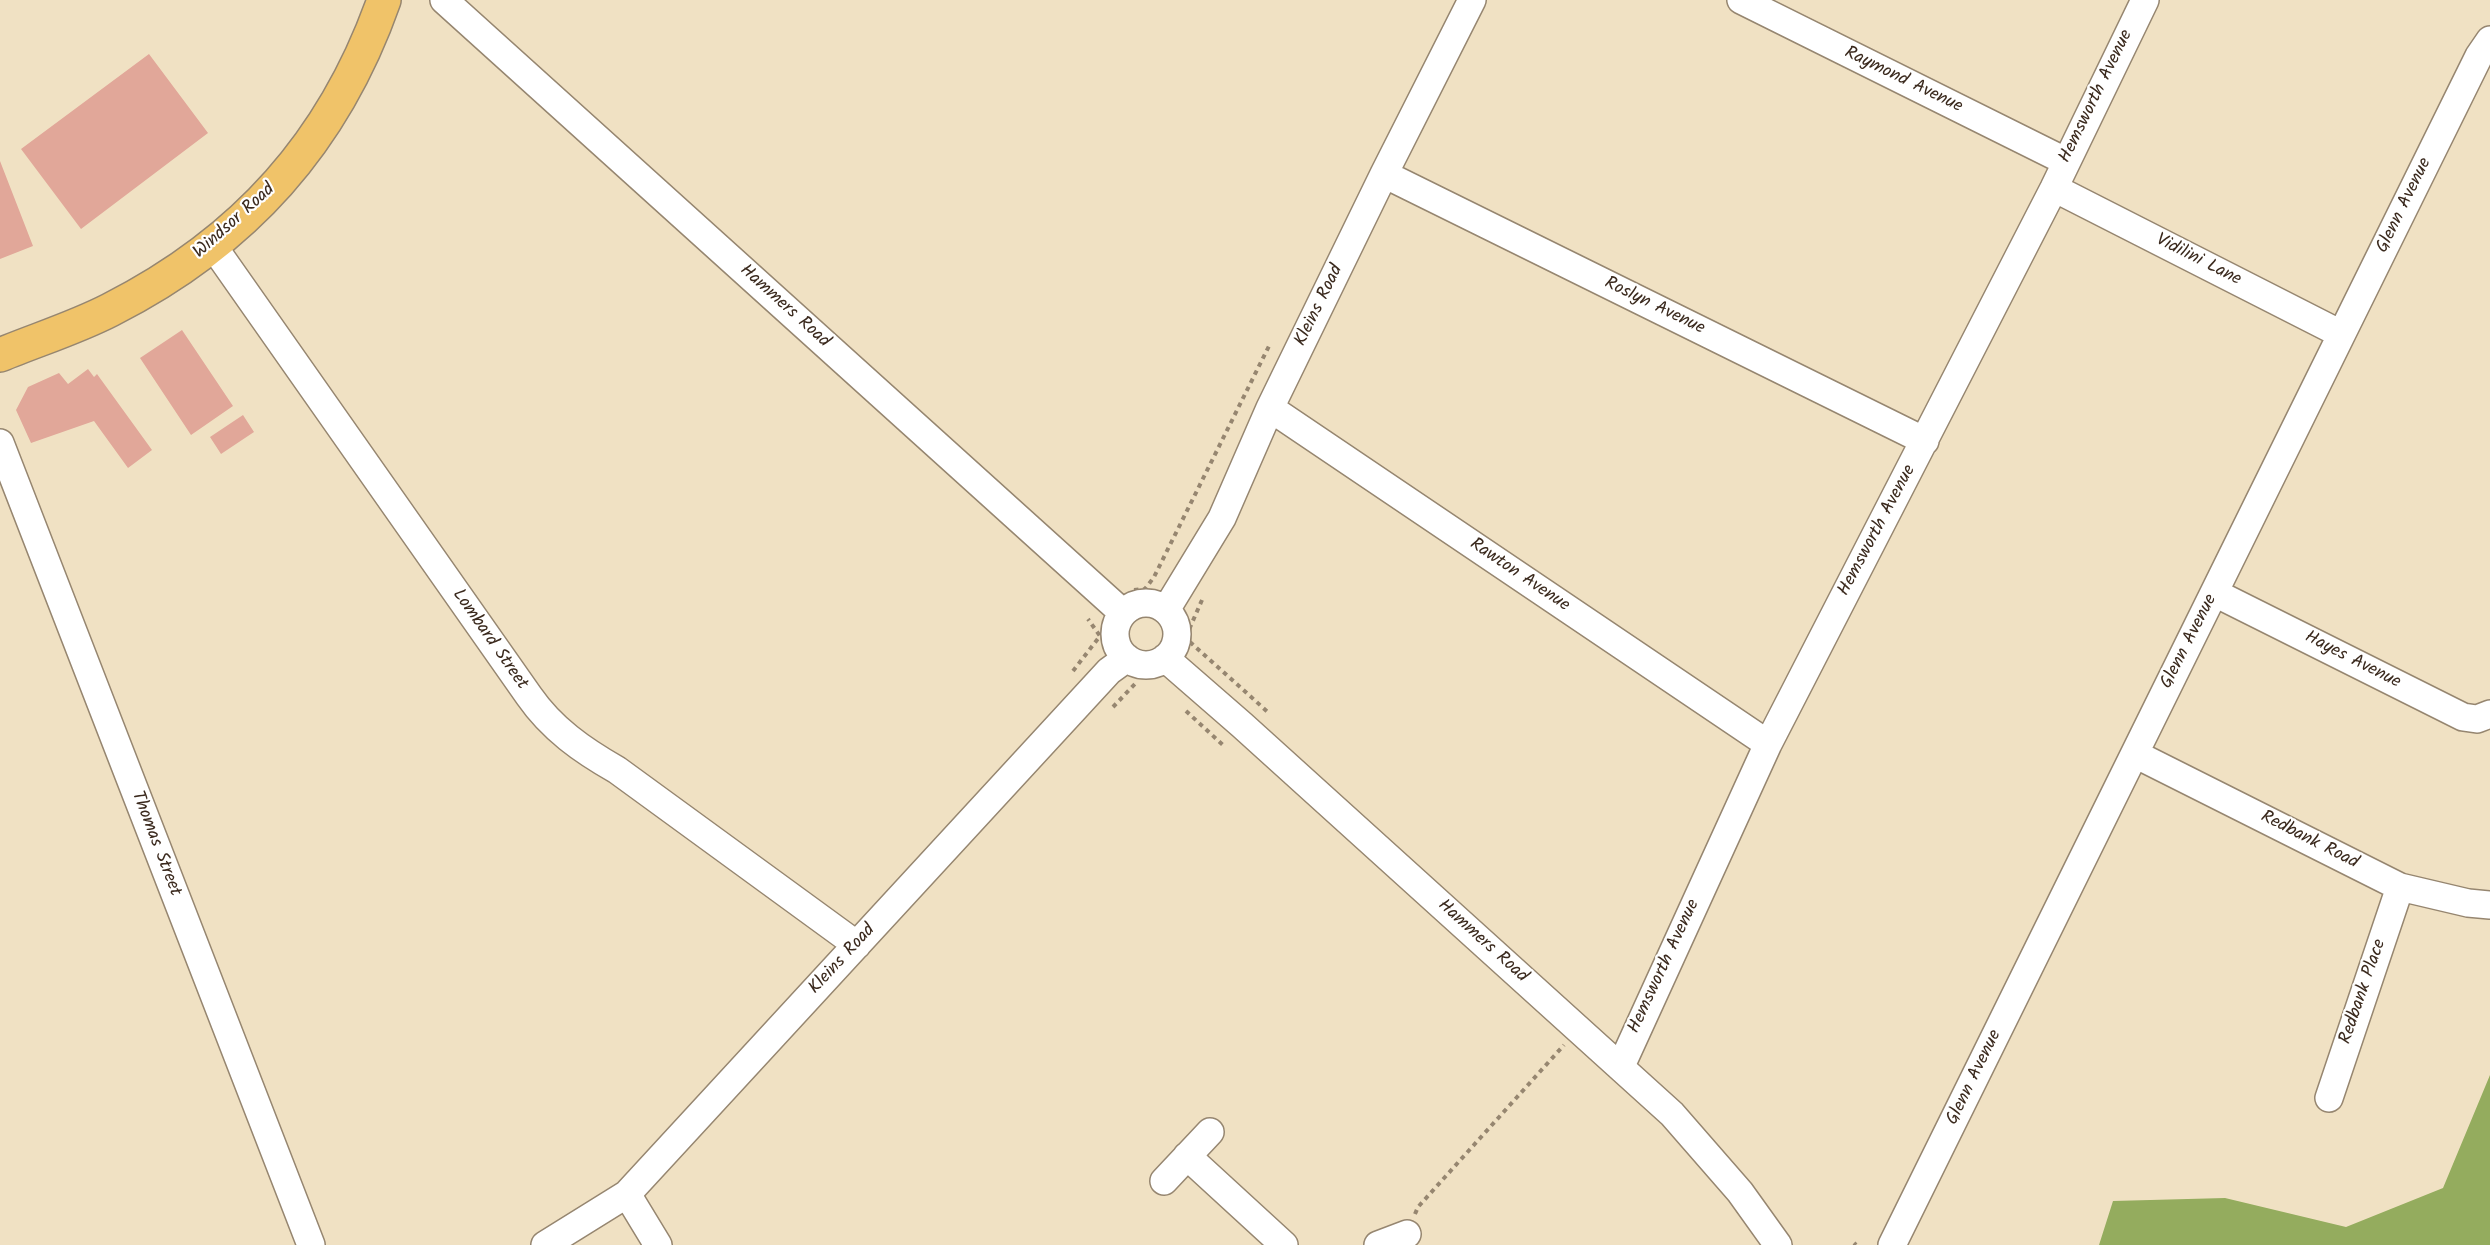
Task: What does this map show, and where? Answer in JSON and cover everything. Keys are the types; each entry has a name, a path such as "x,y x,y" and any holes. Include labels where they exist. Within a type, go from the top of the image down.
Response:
{"main road":[{"name":"Windsor Road","path":"0,355 108,311 174,274 213,246 299,161 345,93 371,37 384,0"}],"street":[{"name":"Hammers Road","path":"444,0 1123,613"},
{"name":"Raymond Avenue","path":"1741,0 2065,161"},
{"name":"Hemsworth Avenue","path":"1621,1066 1768,744 2054,188 2065,161 2145,0"},
{"name":"Kleins Road","path":"1166,610 1222,518 1270,408 1384,174 1462,4"},
{"name":"Glenn Avenue","path":"1892,1245 2479,56 2490,40"},
{"name":"Roslyn Avenue","path":"1384,174 1925,441"},
{"name":"Vidilini Lane","path":"2054,188 2342,334"},
{"name":"Lombard Street","path":"213,246 529,696 553,726 586,752 617,770 857,945"},
{"name":"Rawton Avenue","path":"1270,408 1768,744"},
{"name":"Thomas Street","path":"0,444 311,1245"},
{"name":"Hayes Avenue","path":"2215,593 2463,717 2477,719 2490,714"},
{"path":"1139,603 1158,605 1166,610 1176,625 1177,634 1172,652 1150,665 1134,667 1120,651 1116,641 1118,621 1123,613 1139,603"},
{"name":"Hammers Road","path":"1165,658 1672,1114 1740,1192 1778,1245"},
{"name":"Kleins Road","path":"545,1245 627,1194 1108,671 1134,667"},
{"name":"Redbank Road","path":"2135,754 2400,887 2468,903 2490,905"},
{"name":"Redbank Place","path":"2329,1098 2400,887"},
{"path":"1164,1181 1210,1132"},
{"path":"1187,1156 1284,1245"},
{"path":"627,1194 658,1245"},
{"path":"1378,1245 1407,1234"}],"path":[{"path":"1125,583 1133,590 1145,589 1154,577 1270,344"},
{"path":"1206,593 1188,632 1190,642 1270,714"},
{"path":"1073,671 1100,636 1088,619"},
{"path":"1113,707 1134,667"},
{"path":"1178,704 1224,747"},
{"path":"1407,1234 1418,1207 1578,1028"}],"green space":[{"path":"2490,1075 2490,1245 2099,1245 2113,1201 2225,1198 2346,1227 2443,1188"}],"building":[{"path":"149,54 208,133 81,229 21,149"},
{"path":"0,161 33,246 0,259"},
{"path":"182,330 233,406 191,435 140,358"},
{"path":"88,369 94,377 97,374 152,450 128,468 94,421 31,443 16,410 28,387 59,373 68,384"},
{"path":"243,415 254,432 221,454 210,437"}]}
